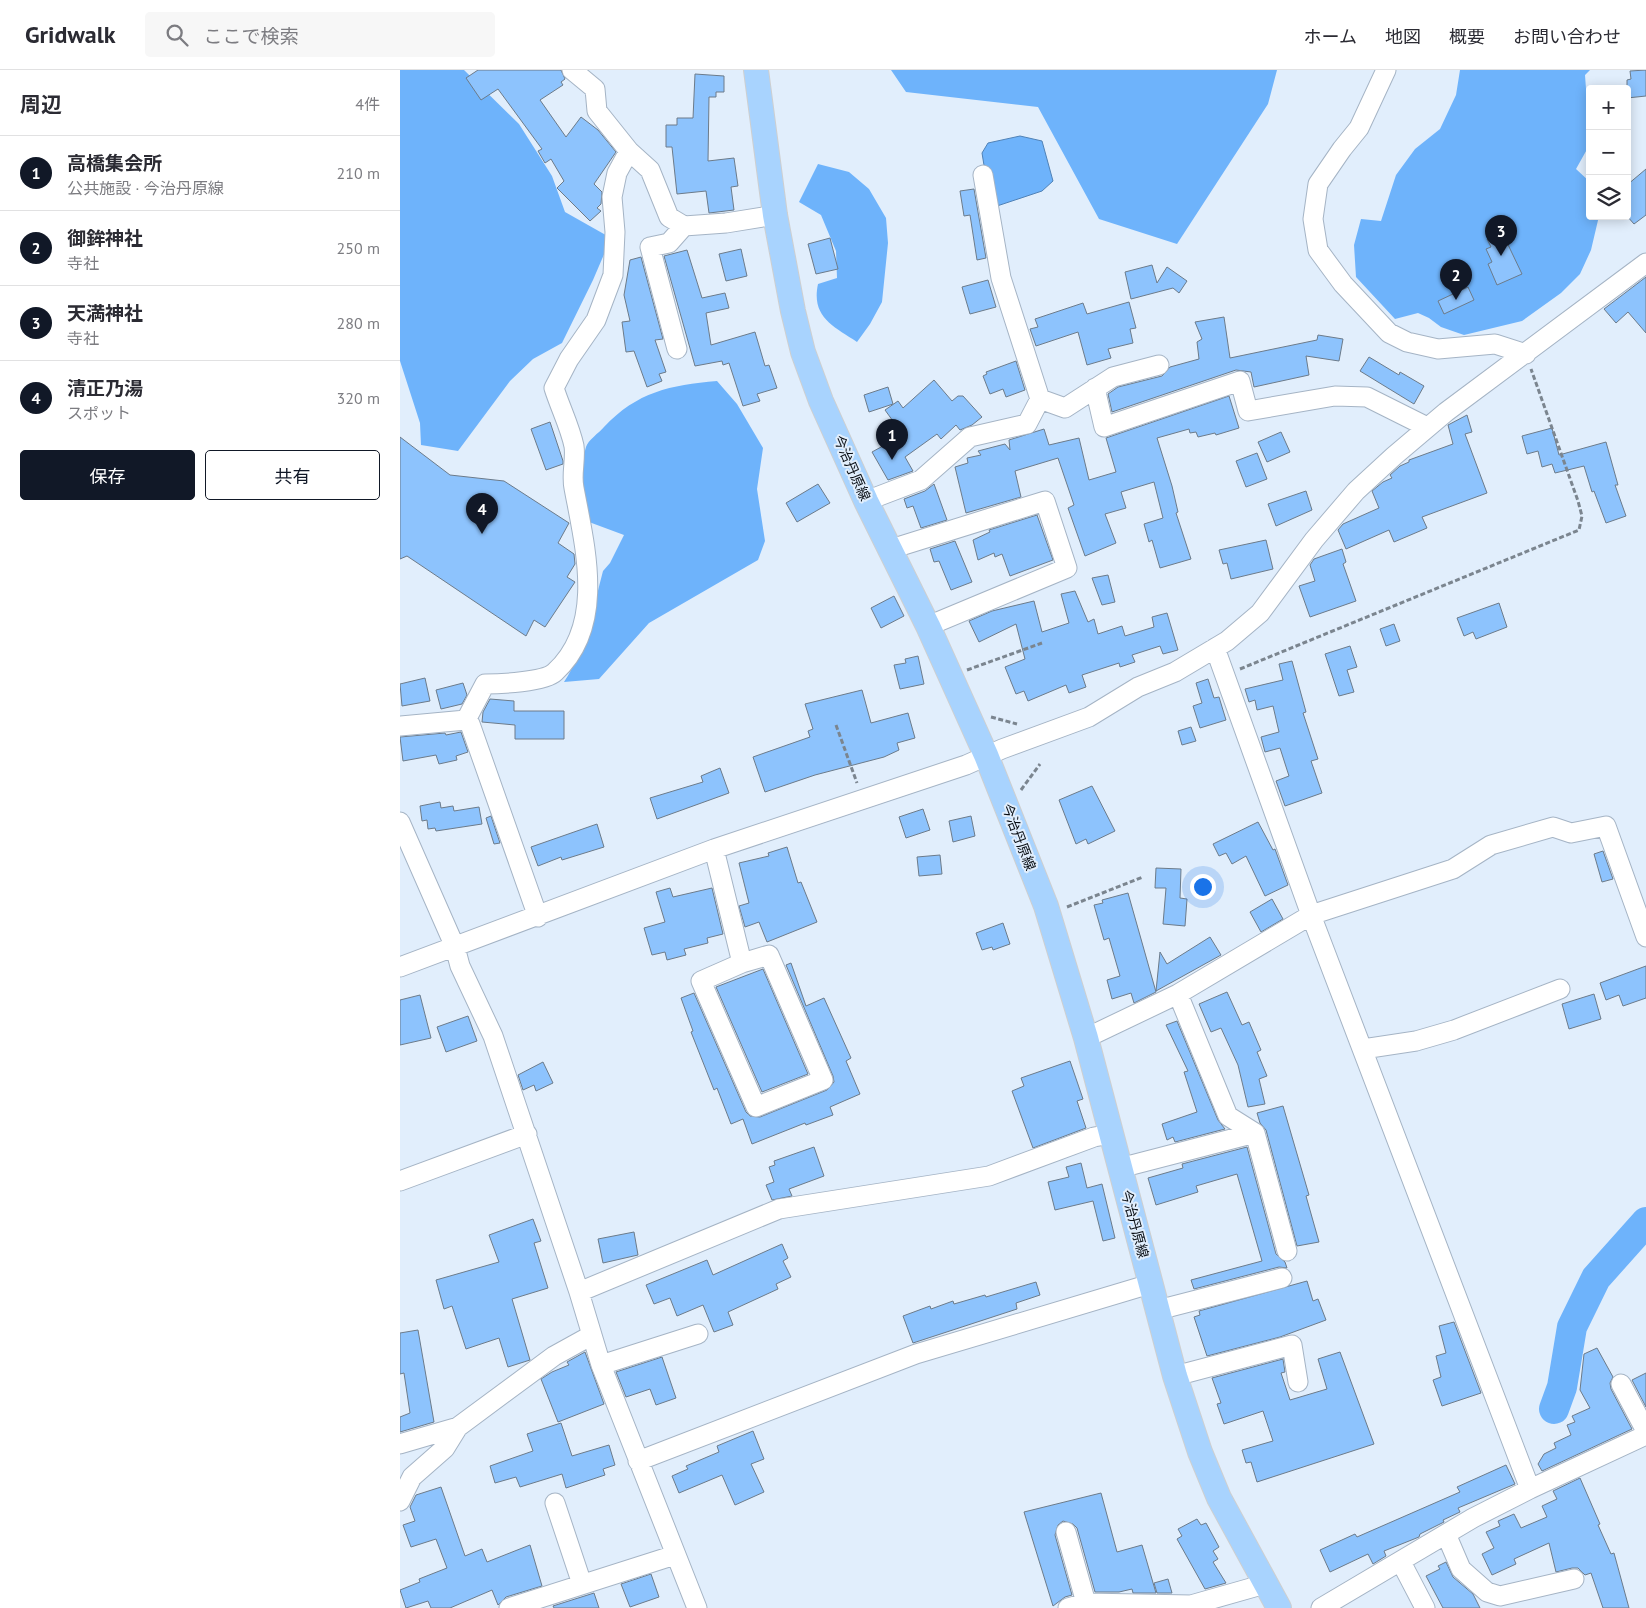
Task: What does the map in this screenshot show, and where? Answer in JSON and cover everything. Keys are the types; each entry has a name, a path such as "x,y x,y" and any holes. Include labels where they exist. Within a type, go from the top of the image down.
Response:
{"main road":[{"name":"今治丹原線","path":"756,70 775,215 793,311 803,352 821,400 866,501 928,626 986,755 1049,915 1086,1038 1174,1376 1209,1476 1279,1608"}],"street":[{"path":"572,70 595,89"},
{"path":"589,70 595,89 597,111 629,151 650,170 669,217 684,226 726,223 775,215"},
{"path":"1386,70 1359,128 1318,184 1313,219 1318,250 1343,284 1389,333 1407,342 1438,349 1495,344 1526,354"},
{"path":"466,720 485,684 512,684 554,674 577,643 588,604 586,548 573,485 574,446 554,388 569,359 596,320 613,275 615,232 612,197 618,172 629,151"},
{"path":"866,501 921,480 970,437 1027,424 1040,399 1001,278 983,175"},
{"path":"677,349 650,248 669,243 684,226"},
{"path":"400,967 714,849 966,765 986,755 1088,718 1138,687 1175,672 1227,641 1260,613 1314,540 1356,490 1427,427 1646,263"},
{"path":"1040,399 1065,408 1113,377 1159,365"},
{"path":"1095,388 1104,427 1240,382 1248,411 1335,396 1368,397 1427,427"},
{"path":"890,548 1045,501 1066,568 928,626"},
{"path":"1215,648 1223,676 1311,915 1530,1488"},
{"path":"400,726 466,720"},
{"path":"466,720 470,724 538,916"},
{"path":"400,822 455,947 460,966 493,1036 580,1292 601,1364 674,1555 697,1608"},
{"path":"1086,1038 1178,994 1311,915 1453,869 1492,845 1553,827 1570,833 1606,826 1646,937"},
{"path":"714,849 742,963"},
{"path":"769,955 823,1080 756,1107 701,981 742,963 769,955"},
{"path":"1363,1050 1416,1041 1454,1030 1560,988"},
{"path":"1178,994 1228,1116 1255,1133 1287,1251"},
{"path":"1120,1168 1255,1133"},
{"path":"400,1181 527,1134"},
{"path":"580,1292 779,1209 989,1176 1094,1137 1111,1134"},
{"path":"1158,1310 1282,1278"},
{"path":"638,1461 916,1354 1150,1284"},
{"path":"601,1364 698,1334"},
{"path":"400,1501 412,1477 444,1448 458,1427 554,1356 592,1336"},
{"path":"1174,1376 1292,1345 1298,1382"},
{"path":"1321,1608 1446,1534 1530,1488 1646,1433 1620,1384"},
{"path":"400,1444 458,1427"},
{"path":"555,1503 582,1584"},
{"path":"1066,1532 1086,1603"},
{"path":"1446,1534 1461,1569 1487,1592 1500,1596 1574,1579"},
{"path":"509,1608 674,1555"},
{"path":"1401,1562 1425,1608"},
{"path":"1068,1608 1086,1603 1191,1605 1266,1584"}],"path":[{"path":"1223,676 1579,530 1582,516 1578,501 1526,354"},
{"path":"949,676 1042,643"},
{"path":"986,716 1026,727"},
{"path":"836,725 864,800"},
{"path":"1019,792 1040,764"},
{"path":"1049,915 1143,877"}],"shaded area":[{"path":"400,70 464,70 519,124 552,176 565,212 611,238 562,343 533,359 510,381 458,451 421,445 420,423 400,361"},
{"path":"891,70 1277,70 1268,104 1177,244 1099,219 1038,107 906,92"},
{"path":"1460,70 1590,70 1585,75 1586,151 1576,169 1586,178 1586,220 1598,220 1591,250 1580,274 1561,293 1522,321 1464,335 1441,327 1418,313 1395,319 1356,277 1354,245 1361,219 1381,221 1396,175 1415,149 1440,129 1456,95"},
{"path":"1020,136 1042,141 1053,181 1042,191 991,208 982,153 988,143"},
{"path":"818,164 849,172 869,189 886,218 888,243 882,302 857,342 832,325 821,313 818,305 818,284 837,278 836,251 821,215 799,202"},
{"path":"717,381 737,404 763,448 757,489 765,541 758,560 649,623 599,679 564,682 572,669 583,642 603,571 610,563 624,535 589,522 582,475 587,444 616,415 642,398 669,388"}],"building":[{"path":"478,70 561,70 565,79 561,82 563,85 540,100 566,137 581,117 598,130 616,152 594,184 602,192 601,204 597,208 601,211 590,221 557,188 564,181 551,159 545,163 538,151 542,149 498,89 481,100 466,78"},
{"path":"1646,70 1646,96 1631,98 1631,85 1627,85 1627,80 1631,79 1630,71"},
{"path":"695,74 724,76 724,92 716,92 716,97 709,97 708,161 734,158 738,186 731,187 734,210 709,213 706,191 677,194 672,147 666,147 666,125 677,125 677,118 693,118"},
{"path":"1646,169 1646,215 1634,224 1630,220 1631,182"},
{"path":"974,189 986,258 977,260 970,215 964,216 960,191"},
{"path":"1502,232 1522,274 1497,285 1488,264 1492,262 1486,249 1491,247 1487,239"},
{"path":"830,238 838,269 816,274 808,244"},
{"path":"741,249 747,276 726,281 719,254"},
{"path":"687,250 702,298 725,293 729,308 706,313 711,345 755,332 765,366 769,365 777,388 757,394 760,401 743,406 729,363 723,365 722,361 695,366 664,256"},
{"path":"641,257 663,339 655,340 666,372 659,374 662,381 647,387 634,351 626,352 622,322 630,321 624,295 630,260"},
{"path":"1152,265 1157,283 1167,267 1187,281 1179,293 1173,288 1131,299 1125,272"},
{"path":"1646,277 1646,333 1628,312 1616,323 1604,309"},
{"path":"988,280 996,307 970,314 962,287"},
{"path":"1468,287 1474,300 1444,314 1438,301"},
{"path":"1129,302 1136,328 1130,329 1133,343 1108,349 1111,358 1087,365 1078,332 1036,346 1030,329 1038,327 1035,319 1083,303 1087,314"},
{"path":"1224,317 1230,358 1317,340 1318,335 1343,339 1339,361 1306,356 1309,375 1254,387 1251,372 1236,370 1112,412 1108,394 1118,387 1162,376 1170,367 1199,359 1197,342 1202,339 1195,322"},
{"path":"1369,357 1399,375 1400,372 1424,386 1414,404 1360,371"},
{"path":"1016,361 1025,390 1006,397 1003,389 990,394 983,376 987,374 986,372"},
{"path":"934,380 952,401 958,396 963,396 982,417 972,425 960,430 956,425 941,439 937,434 905,457 913,471 888,480 872,452 903,435 885,410 898,401 903,408"},
{"path":"888,387 893,404 869,412 864,395"},
{"path":"1229,396 1239,428 1216,435 1215,433 1198,437 1196,432 1190,433 1189,429 1157,438 1172,486 1178,512 1176,513 1191,559 1160,568 1152,540 1149,542 1144,524 1163,518 1154,482 1121,492 1126,508 1105,514 1116,543 1085,556 1068,508 1074,505 1058,458 1015,471 1021,497 966,513 955,467 968,463 967,458 981,455 978,451 1005,444 1010,450 1009,440 1044,429 1049,445 1079,438 1089,480 1116,472 1106,438"},
{"path":"1467,415 1472,432 1465,434 1487,493 1422,517 1427,528 1394,542 1389,530 1346,549 1338,530 1343,524 1379,508 1372,491 1383,482 1392,478 1390,475 1400,466 1409,462 1409,460 1453,444 1448,425"},
{"path":"550,422 563,464 546,470 531,429"},
{"path":"1552,428 1559,455 1606,442 1618,485 1615,485 1626,516 1606,523 1594,491 1592,492 1584,466 1555,473 1552,464 1542,467 1538,451 1527,454 1522,436"},
{"path":"1281,432 1290,452 1267,462 1258,442"},
{"path":"400,437 450,475 504,481 569,523 558,543 574,554 575,564 567,577 575,582 545,627 534,620 526,636 407,556 400,559"},
{"path":"1257,453 1267,479 1246,487 1236,461"},
{"path":"818,484 830,503 797,522 786,503"},
{"path":"934,484 947,520 921,528 913,506 907,508 904,499 925,491"},
{"path":"1306,491 1312,510 1276,526 1268,504"},
{"path":"1037,515 1053,560 1010,576 1002,554 995,557 994,553 978,560 973,540 990,532 989,530"},
{"path":"1266,540 1273,569 1231,579 1227,563 1223,564 1219,550"},
{"path":"955,541 972,582 951,590 939,561 934,562 930,549"},
{"path":"1342,549 1346,562 1343,564 1356,601 1310,617 1299,586 1315,581 1310,565 1314,559"},
{"path":"1108,575 1115,602 1102,605 1092,578"},
{"path":"1075,591 1088,622 1094,619 1098,634 1122,626 1125,636 1154,627 1152,617 1167,613 1178,650 1163,654 1160,646 1132,655 1135,662 1120,667 1119,663 1082,675 1086,687 1069,693 1066,685 1028,701 1024,691 1016,694 1005,667 1025,659 1016,624 979,642 969,621 992,611 1034,601 1042,632 1069,623 1061,594"},
{"path":"894,596 904,616 881,628 871,608"},
{"path":"1499,603 1507,627 1476,639 1473,632 1464,636 1457,618"},
{"path":"1394,624 1400,641 1386,646 1380,629"},
{"path":"1350,646 1357,667 1347,670 1354,692 1339,696 1325,654"},
{"path":"918,656 924,684 900,689 894,665 906,663 905,659"},
{"path":"1292,661 1306,712 1303,713 1318,759 1311,761 1322,793 1285,806 1276,781 1289,776 1280,748 1265,752 1261,737 1279,732 1273,706 1257,710 1255,700 1249,702 1245,689 1283,680 1279,664"},
{"path":"425,678 430,701 402,706 400,684"},
{"path":"1208,679 1214,698 1219,697 1226,720 1200,728 1193,706 1202,703 1196,683"},
{"path":"463,683 467,695 462,704 441,709 436,690"},
{"path":"862,690 871,723 908,713 915,738 897,743 899,750 884,757 815,775 765,792 753,757 810,737 808,731 813,729 805,704"},
{"path":"490,699 514,701 514,711 564,711 564,739 515,739 515,725 482,722 483,712"},
{"path":"1191,727 1196,741 1182,745 1178,731"},
{"path":"461,732 468,752 456,756 457,760 439,764 436,755 403,761 400,737 445,733 446,735"},
{"path":"720,768 729,793 657,819 650,798 703,782 701,776"},
{"path":"1092,786 1115,831 1088,844 1086,839 1076,844 1059,800"},
{"path":"440,802 441,808 453,806 454,811 479,807 482,824 436,831 435,828 428,829 427,820 422,821 420,806"},
{"path":"923,809 930,830 906,838 899,817"},
{"path":"491,816 500,843 494,844 486,818"},
{"path":"971,816 975,836 953,842 949,821"},
{"path":"1258,822 1273,850 1275,849 1288,885 1265,896 1246,856 1232,864 1226,853 1219,856 1213,844"},
{"path":"597,824 604,847 562,860 561,857 538,866 531,847"},
{"path":"787,847 798,883 801,882 817,922 767,942 759,922 745,927 739,906 749,903 739,863 769,856 768,853"},
{"path":"1603,851 1613,879 1602,882 1594,854"},
{"path":"940,855 942,874 919,876 917,857"},
{"path":"1156,868 1181,869 1180,898 1187,899 1185,926 1163,924 1166,888 1155,888"},
{"path":"670,888 673,897 712,888 723,934 707,938 708,943 684,949 686,955 667,960 665,952 652,955 644,928 665,922 656,892"},
{"path":"1128,893 1156,992 1134,1003 1131,993 1112,999 1107,980 1120,976 1109,938 1104,940 1094,905 1103,903 1102,900"},
{"path":"1272,899 1283,919 1261,932 1250,912"},
{"path":"1003,923 1010,944 993,950 992,947 982,950 976,933"},
{"path":"1210,937 1221,955 1156,991 1160,952 1167,964"},
{"path":"791,963 806,1006 824,998 851,1058 846,1061 860,1094 830,1107 833,1115 806,1125 805,1123 752,1144 743,1119 731,1124 717,1088 714,1090 691,1032 693,1031 681,998 694,993 746,1112 750,1116 760,1117 827,1090 834,1082 786,965"},
{"path":"1646,966 1646,998 1623,1006 1619,995 1606,1000 1600,983"},
{"path":"763,969 808,1074 762,1092 716,987"},
{"path":"1227,992 1242,1025 1249,1022 1261,1050 1257,1052 1267,1076 1259,1079 1265,1104 1248,1107 1238,1065 1221,1028 1211,1032 1199,1004"},
{"path":"1594,994 1601,1019 1569,1029 1562,1004"},
{"path":"420,995 431,1038 400,1045 400,1000"},
{"path":"468,1016 477,1041 446,1052 437,1027"},
{"path":"1177,1021 1218,1120 1225,1129 1175,1142 1173,1137 1167,1140 1162,1124 1197,1112 1184,1072 1188,1071 1166,1025"},
{"path":"1070,1061 1083,1099 1077,1101 1086,1128 1033,1148 1012,1091 1024,1086 1021,1078"},
{"path":"543,1062 553,1083 536,1091 534,1085 523,1090 518,1075"},
{"path":"1283,1106 1309,1195 1306,1196 1319,1242 1297,1246 1266,1130 1260,1123 1257,1113"},
{"path":"814,1147 824,1176 789,1189 792,1196 772,1200 766,1185 774,1182 769,1167 775,1165 774,1161"},
{"path":"1247,1147 1276,1254 1285,1262 1287,1268 1279,1267 1194,1289 1191,1280 1262,1261 1237,1174 1196,1186 1198,1192 1156,1205 1148,1178 1183,1168 1182,1164"},
{"path":"1081,1163 1087,1188 1102,1184 1115,1238 1103,1241 1093,1201 1055,1210 1048,1182 1069,1177 1066,1167"},
{"path":"533,1219 541,1241 534,1243 548,1288 512,1299 530,1360 508,1367 499,1338 466,1349 452,1306 444,1309 436,1280 499,1262 489,1235"},
{"path":"634,1232 638,1255 603,1263 598,1239"},
{"path":"782,1244 788,1258 783,1261 791,1277 776,1284 778,1289 728,1312 733,1325 714,1332 703,1305 677,1316 670,1298 654,1304 646,1285 707,1260 713,1275"},
{"path":"1307,1281 1313,1301 1318,1299 1326,1320 1280,1337 1207,1356 1194,1317 1200,1315 1199,1311"},
{"path":"1036,1282 1040,1295 1016,1303 1017,1309 913,1343 903,1316 930,1306 931,1309 953,1301 954,1304 985,1295 986,1297"},
{"path":"1454,1322 1481,1393 1442,1406 1433,1380 1441,1377 1436,1356 1446,1353 1439,1326"},
{"path":"418,1330 434,1422 400,1432 400,1417 410,1413 404,1373 400,1374 400,1333"},
{"path":"1597,1348 1613,1377 1610,1383 1611,1389 1632,1429 1542,1471 1538,1464 1544,1454 1556,1448 1554,1443 1571,1435 1567,1425 1575,1422 1572,1416 1590,1408 1580,1390 1584,1354"},
{"path":"585,1352 604,1404 558,1422 541,1379 569,1365 567,1362"},
{"path":"1340,1352 1374,1444 1257,1482 1251,1462 1246,1463 1242,1450 1273,1441 1263,1411 1224,1424 1217,1404 1221,1403 1212,1378 1283,1359 1285,1372 1281,1373 1290,1400 1327,1389 1318,1359"},
{"path":"662,1357 676,1398 656,1405 650,1389 626,1397 616,1372"},
{"path":"1646,1373 1646,1407 1632,1380"},
{"path":"561,1423 572,1456 609,1445 615,1465 603,1469 605,1475 566,1488 562,1474 520,1487 516,1477 495,1483 490,1466 533,1451 527,1434"},
{"path":"753,1431 764,1459 751,1464 764,1492 735,1505 722,1475 679,1493 672,1476 688,1469 686,1466 719,1452 717,1446"},
{"path":"1506,1465 1515,1484 1458,1508 1460,1512 1420,1534 1419,1537 1384,1551 1386,1556 1373,1564 1368,1554 1330,1572 1320,1550 1355,1534 1357,1537 1460,1492 1457,1487"},
{"path":"1580,1478 1611,1554 1614,1553 1629,1608 1603,1608 1591,1573 1585,1575 1578,1568 1556,1572 1549,1543 1514,1559 1516,1564 1492,1575 1482,1554 1494,1548 1486,1532 1500,1526 1498,1521 1514,1514 1521,1528 1547,1517 1542,1506 1557,1499 1553,1491"},
{"path":"441,1487 465,1556 482,1549 487,1562 530,1545 542,1586 506,1597 498,1605 492,1590 450,1608 431,1608 428,1601 406,1608 400,1590 420,1582 419,1579 447,1568 436,1539 411,1547 403,1525 415,1521 410,1507 416,1495"},
{"path":"1101,1493 1117,1552 1142,1545 1156,1593 1133,1593 1132,1589 1119,1592 1095,1592 1077,1528 1073,1524 1063,1521 1058,1525 1055,1535 1072,1595 1065,1597 1053,1606 1024,1512"},
{"path":"1197,1519 1201,1525 1206,1523 1219,1547 1213,1551 1218,1559 1213,1562 1226,1583 1205,1589 1177,1539 1182,1536 1178,1529"},
{"path":"1446,1562 1453,1577 1473,1594 1480,1608 1443,1608 1426,1576 1440,1569 1438,1566"},
{"path":"651,1574 659,1597 630,1607 621,1584"},
{"path":"1168,1579 1172,1593 1157,1593 1154,1583"},
{"path":"594,1593 599,1608 554,1608 553,1606"}],"waterway":[{"path":"1554,1409 1562,1387 1572,1327 1596,1278 1646,1222"}],"place":[{"name":"天満神社","path":"1501,256"},
{"name":"御鉾神社","path":"1456,300"},
{"name":"高橋集会所","path":"892,460"},
{"name":"清正乃湯","path":"482,534"}]}
